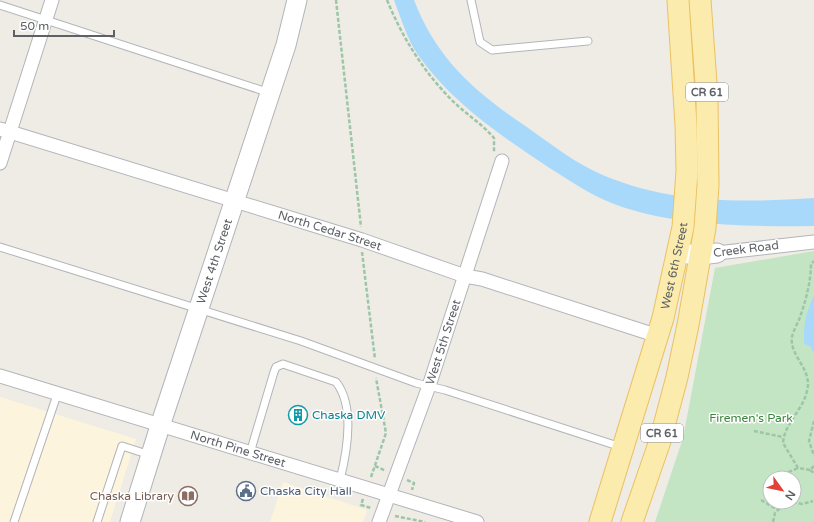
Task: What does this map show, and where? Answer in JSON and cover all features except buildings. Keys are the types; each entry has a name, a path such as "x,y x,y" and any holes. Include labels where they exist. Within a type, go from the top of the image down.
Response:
{"main road":[{"name":"West 6th Street","path":"600,522 658,336 683,227 686,184 686,125 678,0"},
{"name":"West 6th Street","path":"632,522 660,441 677,377 688,325 709,254 705,228 708,185 707,96 700,0"}],"street":[{"path":"0,163 5,130 52,0"},
{"name":"West 4th Street","path":"130,522 198,308 286,46 297,0"},
{"name":"North Cedar Street","path":"5,130 234,200 367,242 465,276 482,279 658,336"},
{"name":"West 5th Street","path":"379,522 429,386 465,276 497,159"},
{"name":"Creek Road","path":"678,253 709,254 814,242"},
{"name":"North Pine Street","path":"0,376 56,395 477,522"}],"lane":[{"path":"471,0 480,42 492,50 588,41"},
{"path":"0,5 270,93"},
{"path":"0,247 301,341 416,383 623,448"},
{"path":"250,453 274,372 280,364 283,364 336,382 341,388 345,399 348,441 340,480"},
{"path":"14,522 56,395"},
{"path":"97,522 122,446 151,455"}],"path":[{"path":"387,0 402,34 428,73 457,105 494,138 497,159"},
{"path":"798,468 785,448 783,437 807,392 808,375 795,353 792,338 801,316 812,264 814,261"},
{"path":"814,421 809,433 809,441 814,456"},
{"path":"754,432 783,437"},
{"path":"810,470 814,466"},
{"path":"794,470 798,468 810,470 814,473"},
{"path":"802,504 814,501"},
{"path":"773,522 778,510"},
{"path":"403,519 425,522"}],"shaded area":[{"path":"0,397 136,439 110,522 0,522"},
{"path":"283,482 367,510 363,522 270,522"}],"green space":[{"name":"Firemen's Park","path":"814,251 814,522 655,522 683,438 715,268"}],"water":[{"path":"394,0 414,0 432,37 443,54 484,96 565,154 594,171 620,182 647,190 702,199 758,201 814,198 814,226 712,224 686,221 636,211 614,204 588,192 494,130 445,88 414,49 404,28"},
{"path":"814,295 814,353 810,346 804,344 804,337 806,319"}],"place":[{"name":"Chaska DMV","path":"298,415"},
{"name":"Chaska City Hall","path":"246,491"},
{"name":"Chaska Library","path":"188,496"}]}
